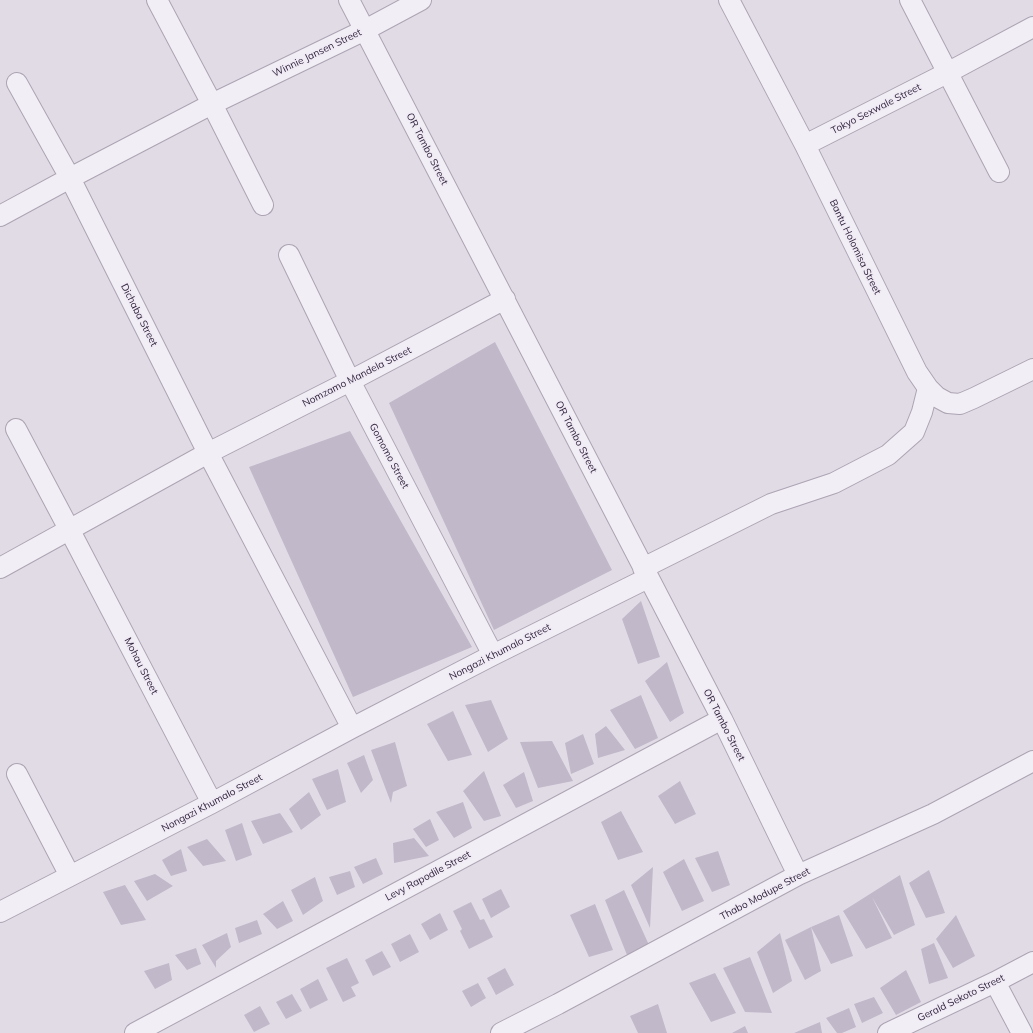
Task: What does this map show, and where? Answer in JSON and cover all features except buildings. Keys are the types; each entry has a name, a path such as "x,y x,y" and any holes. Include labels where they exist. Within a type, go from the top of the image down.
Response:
{"street":[{"path":"157,0 263,205"},
{"name":"OR Tambo Street","path":"350,0 722,720 798,876"},
{"name":"Winnie Jansen Street","path":"0,216 212,104 365,30 421,0"},
{"name":"Bantu Holomisa Street","path":"729,0 805,145 917,372 928,388 937,397 948,403 960,404 1033,369"},
{"path":"910,0 999,172"},
{"name":"Tokyo Sexwale Street","path":"805,145 947,73 1033,27"},
{"path":"17,83 70,178"},
{"name":"Dichaba Street","path":"70,178 208,453"},
{"name":"Gomomo Street","path":"289,255 350,381 493,656"},
{"name":"Nomzamo Mandela Street","path":"0,568 208,453 350,381 505,299"},
{"name":"Nongazi Khumalo Street","path":"0,912 493,656 771,504 834,483 888,455 914,432 922,412 928,388"},
{"path":"16,429 70,529"},
{"path":"208,453 352,728"},
{"name":"Mohau Street","path":"70,529 212,803"},
{"name":"Levy Rapodile Street","path":"135,1033 722,720"},
{"name":"Thabo Modupe Street","path":"501,1033 798,876 932,814 1033,762"},
{"path":"17,774 70,876"},
{"name":"Gerald Sekoto Street","path":"888,1033 995,982 1033,962"},
{"path":"995,982 1022,1033"}]}
